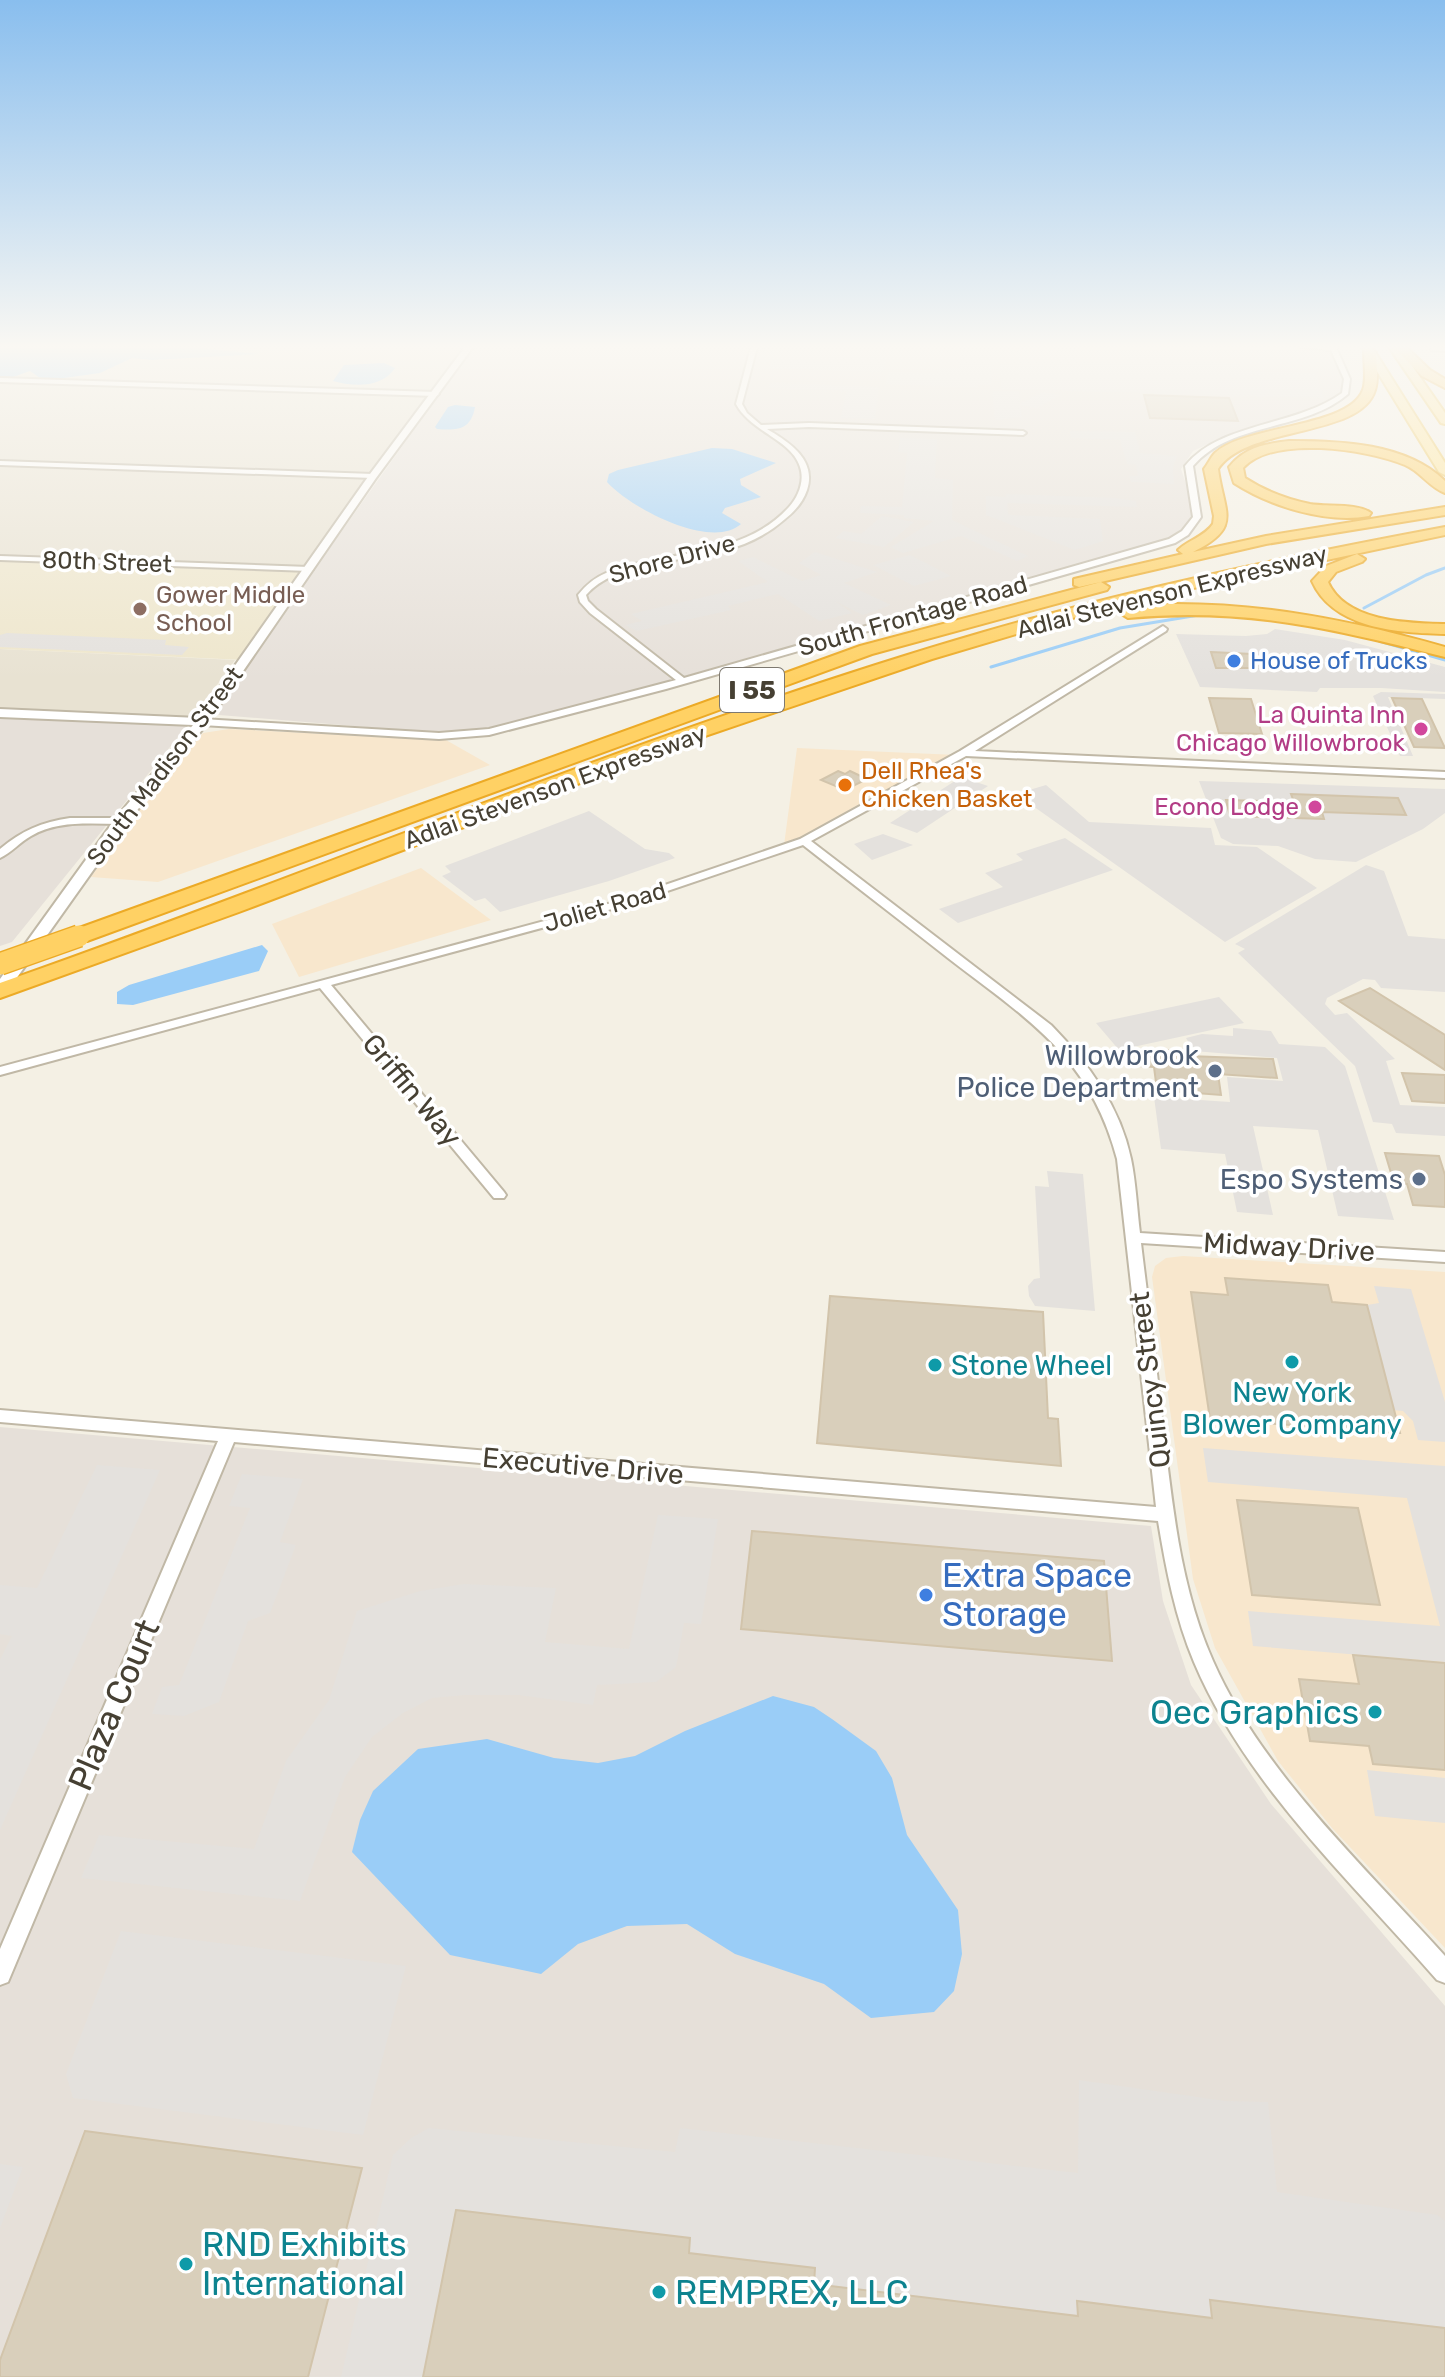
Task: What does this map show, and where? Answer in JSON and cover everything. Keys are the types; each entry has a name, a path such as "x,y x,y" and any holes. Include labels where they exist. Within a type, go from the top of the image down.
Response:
{"highway":[{"path":"866,650 927,627 1186,549 1215,533 1223,509 1211,469 1217,458"},
{"path":"1244,458 1236,467 1239,480 1279,501 1352,513 1443,513"},
{"path":"1392,458 1415,464 1429,472 1445,489"},
{"path":"1092,578 1266,540 1443,513"},
{"name":"Adlai Stevenson Expressway","path":"0,964 866,650 1164,571 1443,513"},
{"name":"Adlai Stevenson Expressway","path":"0,990 789,701 928,654 1129,597 1445,531"},
{"path":"789,701 829,695 1257,577 1445,541"},
{"path":"1396,549 1331,569 1320,581 1321,590 1337,605 1370,619 1445,629"},
{"path":"1116,615 1166,608 1258,610 1357,628 1445,652"}],"street":[{"name":"South Madison Street","path":"0,990 121,821 202,722 387,458"},
{"name":"Shore Drive","path":"682,681 593,611 582,595 593,582 613,573 723,549 745,541 790,511 804,489 804,468 797,458"},
{"name":"South Frontage Road","path":"202,722 463,735 549,718 1172,541 1185,533 1197,517 1189,466 1195,458"},
{"path":"0,463 373,476"},
{"name":"80th Street","path":"0,558 309,569"},
{"name":"Joliet Road","path":"0,1071 619,904 804,841 964,753 1163,629"},
{"path":"0,713 202,722"},
{"path":"964,753 1445,775"},
{"path":"0,855 17,838 41,826 61,822 121,821"},
{"name":"Quincy Street","path":"804,841 1019,1004 1070,1051 1095,1086 1114,1124 1124,1159 1165,1515 1176,1580 1195,1642 1219,1694 1249,1744 1306,1820 1445,1972"},
{"name":"Griffin Way","path":"324,985 499,1195"},
{"name":"Midway Drive","path":"1134,1238 1445,1257"},
{"name":"Executive Drive","path":"0,1416 1165,1515"},
{"name":"Plaza Court","path":"0,1974 228,1436"}],"shaded area":[{"path":"0,458 382,458 303,567 0,558"},
{"path":"394,458 1188,458 1181,469 1191,499 1191,517 1168,539 596,701 483,729 427,732 219,715 215,711"},
{"path":"907,458 936,458 935,478 953,480 952,520 1028,556 1017,561 961,536 903,553 891,547 934,521 904,518 904,515 860,513 861,506 902,507"},
{"path":"1125,458 1176,458 1173,467 1174,484 1131,482 1129,476 1138,476 1136,465 1127,464"},
{"path":"1006,494 1115,498 1136,501 1137,507 1007,503 1008,514 1012,515 1100,519 1103,541 1075,550 986,515 986,496 1006,497"},
{"path":"882,516 914,522 884,547 835,538 844,531 861,534"},
{"path":"815,552 877,572 844,583 891,605 863,615 835,601 852,613 819,621 778,594 728,606 731,610 637,631 625,625 642,621 631,614 768,582 738,561 753,557 802,581 821,575 799,563"},
{"path":"910,555 951,576 914,586 873,565"},
{"name":"Gower Middle School","path":"0,558 309,569 245,660 0,649"},
{"path":"1275,629 1345,640 1445,667 1445,692 1381,688 1320,688 1317,692 1200,687 1176,634 1246,636 1267,634"},
{"path":"0,635 166,640 165,645 189,647 182,655 0,647"},
{"path":"0,649 235,660 193,718 0,710"},
{"path":"1381,692 1445,694 1445,699 1388,697 1413,756 1400,756 1373,696"},
{"path":"0,717 187,726 12,942 0,946"},
{"path":"229,729 446,740 490,765 158,882 91,877 137,813 203,733"},
{"path":"797,748 957,755 834,822 784,845"},
{"path":"961,777 988,786 917,833 890,823"},
{"path":"1199,781 1445,789 1445,813 1423,829 1356,862 1315,859 1278,846 1233,844 1221,838"},
{"path":"1046,785 1089,822 1211,828 1215,845 1257,847 1317,888 1225,942 1016,794"},
{"path":"589,811 645,849 669,853 675,858 609,881 500,912 485,898 475,901 442,876 451,872 445,866"},
{"path":"883,834 913,845 872,860 854,844"},
{"path":"1065,838 1113,870 958,923 939,909 1003,887 985,873 1023,860 1016,854"},
{"path":"1366,865 1384,871 1408,936 1445,939 1445,992 1381,988 1375,980 1363,979 1327,998 1325,1004 1335,1015 1347,1013 1395,1059 1386,1061 1400,1105 1445,1107 1445,1136 1396,1133 1392,1124 1373,1122 1355,1066 1238,953 1245,949 1235,944"},
{"path":"421,868 491,920 299,977 272,924"},
{"path":"1219,997 1244,1023 1119,1050 1096,1023"},
{"path":"1233,1028 1271,1031 1279,1044 1325,1047 1345,1066 1394,1220 1338,1216 1318,1130 1253,1126 1273,1215 1237,1212 1225,1154 1161,1149 1154,1097 1230,1102 1227,1077 1283,1081 1277,1058 1194,1051 1186,1038 1202,1034 1233,1036"},
{"path":"1047,1171 1083,1174 1095,1311 1035,1306 1029,1296 1028,1286 1034,1279 1040,1278 1035,1186 1049,1187"},
{"path":"1183,1256 1445,1272 1445,1948 1332,1828 1278,1761 1215,1648 1193,1579 1152,1277 1155,1266 1166,1258"},
{"path":"1374,1286 1411,1289 1445,1402 1445,1442 1418,1440 1413,1421 1403,1411 1392,1410 1367,1305 1379,1303"},
{"path":"0,1427 1151,1526 1163,1601 1191,1685 1271,1804 1445,2006 1445,2377 0,2377"},
{"path":"1203,1448 1445,1466 1445,1662 1253,1646 1248,1611 1440,1626 1407,1498 1208,1482"},
{"path":"97,1465 160,1470 0,1830 0,1660 12,1636 0,1634 0,1585 37,1588"},
{"path":"242,1474 303,1479 280,1542 296,1545 270,1613 248,1621 219,1702 184,1716 152,1714 162,1687 179,1685 250,1508 229,1506"},
{"path":"658,1515 718,1519 701,1624 684,1623 676,1667 656,1682 597,1685 593,1705 518,1695 465,1695 432,1698 403,1713 372,1737 345,1777 300,1901 81,1878 99,1835 254,1849 286,1761 329,1700 357,1611 420,1591 464,1584 556,1588 545,1642 629,1649"},
{"path":"1367,1770 1445,1778 1445,1823 1375,1816"},
{"path":"121,1931 406,1966 363,2135 73,2098 66,2074"},
{"path":"1079,2080 1225,2101 1268,2102 1277,2192 1437,2215 1445,2221 1445,2377 341,2377 393,2155 411,2138 429,2128 675,2152 680,2128 1078,2173"},
{"path":"0,2164 23,2167 0,2228"}],"water":[{"path":"670,458 760,458 776,463 740,479 741,485 761,497 725,508 722,513 741,524 728,531 710,532 671,522 633,503 607,482 609,474"},
{"path":"262,945 268,951 259,971 133,1005 117,1004 117,992 129,985"},
{"path":"773,1696 814,1707 832,1719 876,1751 892,1778 907,1835 958,1910 962,1954 954,1991 934,2012 871,2018 824,1984 735,1954 687,1924 627,1926 578,1944 541,1974 450,1955 352,1852 360,1820 373,1791 418,1749 487,1739 554,1758 598,1763 635,1756 685,1731"}],"building":[{"name":"House of Trucks","path":"1211,652 1252,654 1257,668 1216,668"},
{"path":"1209,698 1251,699 1262,734 1219,733"},
{"name":"La Quinta Inn Chicago Willowbrook","path":"1392,698 1422,699 1445,748 1414,747"},
{"path":"838,771 845,774 850,771 867,779 845,790 821,780"},
{"name":"Econo Lodge","path":"1291,794 1398,798 1406,815 1322,812 1324,819 1230,816 1226,800 1294,802"},
{"path":"1370,988 1445,1035 1445,1070 1339,1001"},
{"name":"Willowbrook Police Department","path":"1186,1049 1187,1056 1273,1059 1277,1078 1218,1074 1221,1095 1157,1090 1154,1067 1138,1066 1157,1052"},
{"path":"1402,1073 1445,1075 1445,1103 1412,1101"},
{"name":"Espo Systems","path":"1385,1153 1439,1156 1445,1175 1445,1207 1413,1205 1407,1184 1394,1183"},
{"name":"New York Blower Company","path":"1225,1278 1328,1285 1332,1302 1367,1305 1400,1433 1210,1419 1191,1292 1228,1295"},
{"name":"Stone Wheel","path":"830,1296 1043,1312 1048,1418 1058,1419 1061,1466 817,1443"},
{"name":"New York Blower Company","path":"1237,1500 1358,1508 1380,1605 1252,1595"},
{"name":"Extra Space Storage","path":"752,1531 1104,1561 1112,1661 741,1629"},
{"name":"Oec Graphics","path":"1353,1655 1445,1663 1445,1770 1373,1764 1369,1746 1310,1741 1299,1679 1359,1684"},
{"name":"RND Exhibits International","path":"85,2131 362,2168 308,2377 0,2377 0,2360"},
{"name":"REMPREX, LLC","path":"456,2210 690,2238 689,2253 815,2268 814,2284 1078,2316 1077,2301 1212,2318 1210,2300 1445,2328 1445,2377 423,2377"}],"waterway":[{"path":"1364,608 1445,568"},
{"path":"991,667 1120,628 1199,615"},
{"path":"1379,641 1445,660"}],"place":[{"name":"Gower Middle School","path":"140,609"},
{"name":"House of Trucks","path":"1234,661"},
{"name":"La Quinta Inn Chicago Willowbrook","path":"1421,729"},
{"name":"Dell Rhea's Chicken Basket","path":"845,785"},
{"name":"Econo Lodge","path":"1315,807"},
{"name":"Willowbrook Police Department","path":"1215,1071"},
{"name":"Espo Systems","path":"1419,1179"},
{"name":"New York Blower Company","path":"1292,1362"},
{"name":"Stone Wheel","path":"935,1365"},
{"name":"Extra Space Storage","path":"926,1595"},
{"name":"Oec Graphics","path":"1375,1712"},
{"name":"RND Exhibits International","path":"186,2264"},
{"name":"REMPREX, LLC","path":"659,2292"}]}
